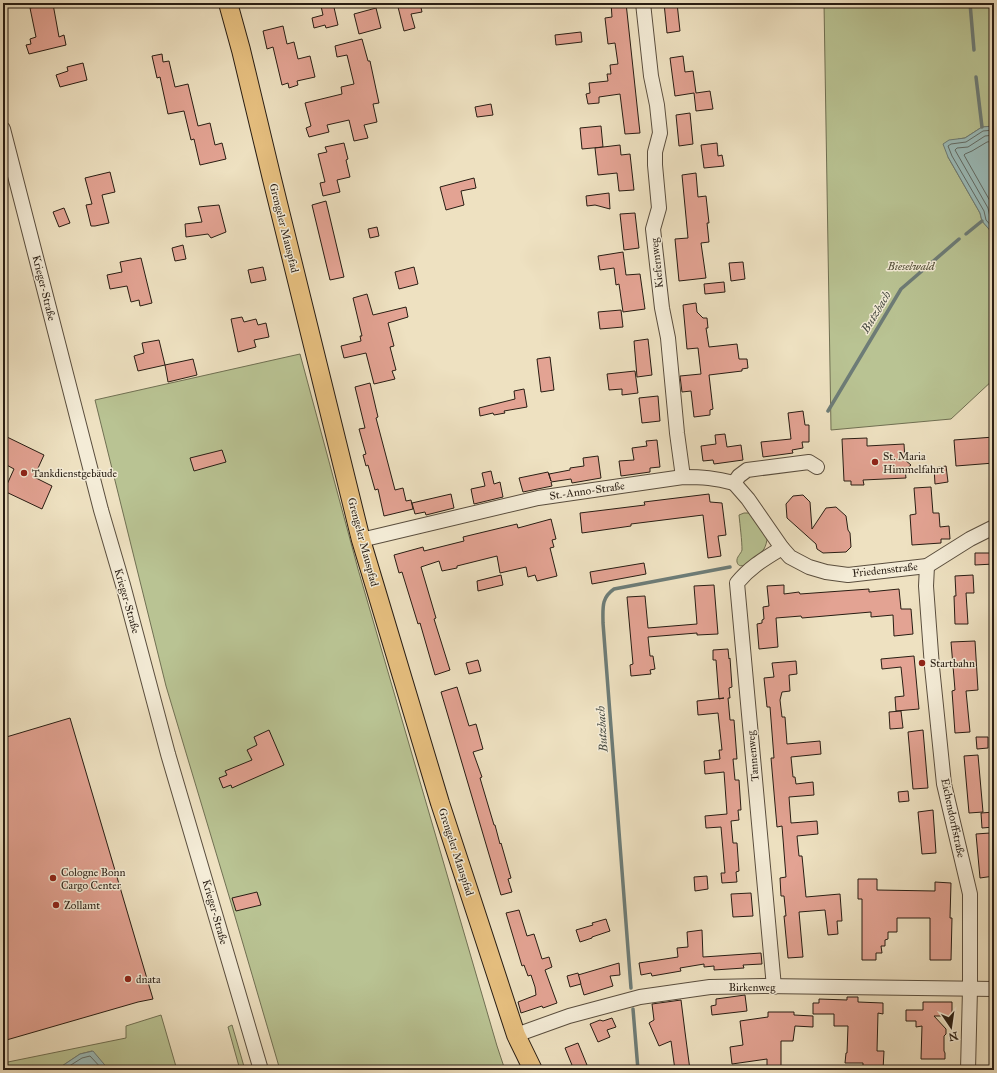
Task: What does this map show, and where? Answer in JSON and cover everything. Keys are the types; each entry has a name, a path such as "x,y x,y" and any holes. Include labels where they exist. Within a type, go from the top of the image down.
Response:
{"main road":[{"name":"Grengeler Mauspfad","path":"228,3 241,50 361,540 440,802 516,1035 533,1070"}],"street":[{"name":"Kiefernweg","path":"643,3 651,76 657,105 660,133 655,152 659,208 653,229 654,245 662,308 668,338 677,433 683,477"},
{"name":"Krieger-Straße","path":"3,129 100,510 123,585 168,754 261,1070"},
{"path":"734,483 739,476 747,470 813,465"},
{"name":"St.-Anno-Straße","path":"361,540 538,498 683,477 702,477 734,483"},
{"name":"Friedensstraße","path":"734,483 744,493 782,548 790,557 809,567 826,572 848,574 927,566 970,539 994,527"},
{"name":"Tannenweg","path":"774,987 737,583 744,574 759,562 782,548"},
{"name":"Eichendorffstraße","path":"927,566 926,586 932,664 944,784 970,894 968,1070"},
{"name":"Birkenweg","path":"516,1035 569,1016 640,997 710,987 994,989"}],"green space":[{"name":"Bieselwald","path":"824,3 994,3 994,126 982,127 965,138 958,139 948,157 980,213 982,221 994,235 994,379 951,419 831,430"},
{"path":"300,354 358,569 505,1070 280,1070 166,686 95,400"},
{"path":"750,513 767,537 767,542 762,551 750,562 742,566 739,565 737,560 742,550 739,515"},
{"path":"161,1015 177,1070 109,1070 92,1051 80,1054 56,1070 3,1070 3,1063 126,1038 126,1026"},
{"path":"232,1025 245,1070 240,1070 228,1027"}],"water":[{"path":"994,126 994,235 982,221 980,213 948,157 943,144 949,140 965,138 982,127"},
{"path":"93,1051 109,1070 56,1070 80,1054"}],"building":[{"path":"333,3 338,25 326,28 325,25 314,28 312,18 323,15 321,6"},
{"path":"397,3 420,3 422,12 411,14 415,28 404,31"},
{"path":"611,3 626,3 640,133 625,134 620,94 599,97 599,103 588,104 586,94 590,93 589,83 608,81 607,74 611,74 610,65 618,64 615,43 608,44 605,18 612,17"},
{"path":"664,3 677,3 680,31 667,33"},
{"path":"53,4 59,37 64,35 66,45 29,54 26,45 31,44 30,39 36,37 30,8"},
{"path":"376,8 381,28 359,34 354,14"},
{"path":"283,26 287,44 294,42 298,59 310,56 315,77 297,81 298,85 289,88 288,83 282,85 273,47 267,49 263,31"},
{"path":"581,32 582,42 556,45 555,35"},
{"path":"362,39 368,61 370,61 379,103 373,104 377,122 364,125 368,138 354,141 349,120 327,125 329,132 309,137 306,128 311,126 305,103 342,94 341,87 354,84 347,55 337,57 335,46"},
{"path":"162,54 163,62 169,61 175,87 188,84 198,126 210,123 215,145 222,143 226,159 200,165 194,139 191,140 184,111 168,114 160,77 157,78 152,56"},
{"path":"683,56 685,72 693,71 696,93 710,91 713,109 696,111 694,93 675,96 670,58"},
{"path":"83,63 87,80 60,87 56,75 68,71 67,67"},
{"path":"491,104 493,115 477,117 475,107"},
{"path":"690,113 693,144 679,146 676,115"},
{"path":"601,126 603,147 582,149 580,128"},
{"path":"344,143 350,177 337,180 340,192 323,196 320,183 325,182 318,154 327,152 325,147"},
{"path":"717,143 718,156 722,155 724,166 704,168 701,145"},
{"path":"620,145 621,155 630,154 634,190 619,191 617,173 598,175 595,148"},
{"path":"110,172 115,192 102,195 109,223 91,226 86,205 92,204 85,178"},
{"path":"696,173 698,197 706,196 709,223 707,223 709,242 701,243 706,278 679,281 675,239 688,238 682,175"},
{"path":"474,178 476,188 461,191 464,205 446,210 440,187"},
{"path":"609,193 610,209 595,205 587,206 586,196"},
{"path":"326,201 344,277 330,280 312,205"},
{"path":"219,205 226,232 211,238 208,234 186,237 185,224 202,222 198,207"},
{"path":"64,208 70,223 59,227 53,212"},
{"path":"635,213 639,248 624,250 620,214"},
{"path":"377,227 379,236 370,238 368,229"},
{"path":"183,245 186,259 175,261 172,248"},
{"path":"623,252 626,275 640,274 645,309 623,312 619,284 616,285 614,268 600,270 598,256"},
{"path":"141,258 152,303 140,306 139,300 131,302 127,286 110,289 107,275 122,272 120,262"},
{"path":"743,262 745,279 731,281 729,263"},
{"path":"263,267 266,280 251,283 248,270"},
{"path":"414,267 418,284 399,289 395,272"},
{"path":"724,282 725,292 705,294 704,284"},
{"path":"367,294 373,315 406,307 408,317 388,323 394,346 390,347 396,370 392,371 395,379 374,384 366,353 344,358 341,346 361,341 360,336 362,336 353,298"},
{"path":"696,303 697,312 703,318 707,318 708,328 706,328 709,347 737,344 739,359 747,359 748,368 742,369 742,371 709,375 713,409 710,410 710,415 694,417 691,391 682,392 680,376 701,374 698,348 687,349 683,305"},
{"path":"621,310 623,327 600,329 598,312"},
{"path":"242,317 244,322 256,319 258,325 266,323 269,337 254,340 256,347 238,352 231,319"},
{"path":"648,339 652,375 637,377 634,341"},
{"path":"159,340 165,365 138,371 134,356 144,353 142,343"},
{"path":"550,357 554,390 541,392 537,359"},
{"path":"193,359 197,375 168,382 165,365"},
{"path":"635,371 638,393 622,395 622,389 609,390 607,374"},
{"path":"370,383 378,417 376,418 395,490 403,488 406,501 411,500 413,509 384,516 378,489 375,490 368,465 366,466 363,455 366,454 359,429 365,428 355,387"},
{"path":"524,389 527,407 504,411 505,413 494,415 493,413 480,416 479,408 515,399 514,391"},
{"path":"658,396 660,421 642,423 639,398"},
{"path":"803,411 805,425 809,425 809,442 802,442 803,448 792,450 793,453 763,457 761,442 791,439 788,413"},
{"path":"725,434 727,447 741,445 743,460 714,464 713,460 703,461 701,446 716,444 715,435"},
{"name":"Tankdienstgebäude","path":"7,437 44,455 34,477 52,486 42,509 4,491 14,469 3,463 3,445"},
{"path":"994,437 994,463 956,466 954,440"},
{"name":"St. Maria Himmelfahrt","path":"867,438 867,446 904,444 905,460 911,465 905,470 906,478 863,480 864,485 851,485 851,481 844,481 842,439"},
{"path":"657,440 660,467 650,468 650,472 621,476 619,461 634,460 632,448 647,446 646,441"},
{"path":"222,450 226,462 194,471 190,458"},
{"path":"598,456 601,478 572,483 571,479 551,482 552,486 523,492 519,478 548,472 551,481 549,474 584,466 583,458"},
{"path":"946,466 948,482 935,484 934,468"},
{"path":"491,471 494,484 500,482 503,497 474,504 471,489 485,486 482,473"},
{"path":"931,487 933,513 939,513 940,527 949,526 950,539 941,539 941,543 912,545 910,515 916,514 914,488"},
{"path":"451,494 454,508 426,515 425,512 415,514 412,503"},
{"path":"709,494 710,502 722,503 726,535 718,536 721,556 708,558 703,515 631,524 631,526 582,533 580,513 645,505 644,502"},
{"path":"803,495 810,502 812,529 826,508 836,507 846,516 848,530 850,533 851,547 846,552 823,553 817,549 816,544 787,518 786,504 793,496"},
{"path":"551,519 556,539 552,540 554,547 550,548 557,576 537,581 535,575 528,577 526,567 500,573 497,556 442,571 439,561 421,567 436,618 434,619 450,670 435,675 420,623 418,624 402,572 399,573 394,555 423,547 424,551 464,541 463,537 517,524 518,528"},
{"path":"975,553 994,553 994,564 975,565"},
{"path":"644,563 646,574 592,584 590,572"},
{"path":"501,575 503,585 478,591 477,581"},
{"path":"973,575 974,593 966,593 968,624 955,624 955,576"},
{"path":"714,585 718,634 697,635 697,633 648,637 650,656 653,656 655,669 650,670 651,674 631,676 630,665 633,664 627,597 645,596 648,628 697,624 694,586"},
{"path":"784,585 784,594 869,589 869,592 899,589 901,609 911,609 913,634 894,636 893,615 871,617 871,612 802,618 801,616 776,618 778,647 759,649 757,624 762,623 762,620 764,619 763,607 769,606 767,586"},
{"path":"975,641 978,690 966,691 970,732 955,733 952,691 955,690 951,642"},
{"path":"728,649 732,687 729,688 730,698 728,698 730,720 734,720 737,759 733,759 735,780 739,780 741,810 738,810 739,820 731,821 733,843 737,843 739,871 736,872 737,882 722,883 721,873 725,873 721,827 706,828 705,816 727,814 724,772 705,774 704,761 720,759 719,750 722,750 718,713 698,715 697,701 719,699 716,660 713,660 713,650"},
{"path":"914,656 919,709 896,711 895,697 904,696 901,667 882,669 881,659"},
{"path":"478,660 481,671 469,674 466,663"},
{"path":"796,661 797,674 789,675 790,691 782,692 780,700 782,717 785,717 787,744 820,741 821,754 791,757 793,777 795,777 796,784 813,782 814,795 789,797 791,823 817,821 818,834 797,836 799,856 802,856 806,897 840,894 842,921 837,921 838,934 828,935 825,910 799,912 803,957 788,958 784,916 786,916 784,896 781,896 780,878 786,877 782,826 777,827 771,758 774,758 770,707 767,707 764,678 774,677 772,663"},
{"path":"457,687 469,726 476,724 483,749 473,752 482,777 480,778 511,878 508,879 512,892 501,895 441,692"},
{"path":"901,711 903,728 890,729 889,712"},
{"name":"Cologne Bonn Cargo Center","path":"70,718 153,999 3,1041 3,738"},
{"path":"269,730 284,765 232,788 231,785 223,788 219,778 227,775 225,771 252,760 247,750 257,745 254,737"},
{"path":"923,730 928,788 913,789 908,732"},
{"path":"976,737 988,737 988,748 977,749"},
{"path":"978,755 983,812 969,813 964,756"},
{"path":"908,791 909,801 899,802 898,792"},
{"path":"933,810 936,853 922,854 918,812"},
{"path":"994,812 994,827 982,828 981,813"},
{"path":"990,833 994,876 980,878 976,834"},
{"path":"707,876 708,889 695,891 694,877"},
{"path":"858,879 877,879 877,890 935,891 935,882 951,883 951,960 930,960 930,918 897,918 897,932 888,932 888,939 885,940 885,946 881,946 882,953 876,953 876,960 862,960 862,899 858,899"},
{"path":"257,892 261,905 236,911 232,898"},
{"path":"751,893 753,916 733,917 731,894"},
{"path":"519,910 527,936 534,934 542,959 549,957 552,967 545,970 557,1003 521,1013 518,1002 536,995 531,975 528,976 524,965 522,966 506,913"},
{"path":"606,919 610,931 580,942 576,930"},
{"path":"702,930 703,957 761,953 762,964 743,965 744,968 714,970 714,966 704,967 704,964 680,968 681,971 652,976 651,973 641,975 639,963 678,957 677,948 688,947 687,932"},
{"path":"619,963 620,975 610,976 613,986 584,995 578,975"},
{"path":"578,973 581,984 570,987 567,976"},
{"path":"745,995 747,1011 712,1015 711,1006 716,1005 716,999"},
{"path":"847,997 858,997 858,1002 883,1003 883,1014 878,1013 877,1051 884,1051 883,1070 863,1070 863,1063 845,1063 848,1026 834,1026 834,1014 813,1014 813,1003 819,1003 819,999 847,1000"},
{"path":"681,1000 690,1070 675,1070 671,1041 659,1046 649,1023 654,1020 652,1004"},
{"path":"923,1002 952,1002 952,1016 934,1016 946,1029 946,1034 944,1036 945,1059 921,1059 922,1026 916,1027 916,1021 906,1021 906,1010 923,1010"},
{"path":"768,1012 794,1012 794,1015 813,1016 813,1027 795,1026 793,1041 781,1041 781,1070 767,1070 767,1059 732,1064 730,1047 743,1045 740,1021 768,1017"},
{"path":"612,1018 616,1027 607,1030 610,1037 598,1042 590,1024 600,1020 603,1021"},
{"path":"578,1043 589,1070 574,1070 565,1048"}],"waterway":[{"name":"Butzbach","path":"970,3 974,50"},
{"name":"Butzbach","path":"976,77 982,127"},
{"name":"Butzbach","path":"966,234 982,221"},
{"name":"Butzbach","path":"828,411 901,289 959,239"},
{"name":"Butzbach","path":"631,988 603,623 604,604 607,596 614,589 730,567"},
{"name":"Butzbach","path":"633,1009 638,1070"}],"place":[{"name":"St. Maria Himmelfahrt","path":"875,462"},
{"name":"Tankdienstgebäude","path":"24,473"},
{"name":"Startbahn","path":"922,663"},
{"name":"Cologne Bonn Cargo Center","path":"53,878"},
{"name":"Zollamt","path":"56,905"},
{"name":"dnata","path":"128,979"}]}
